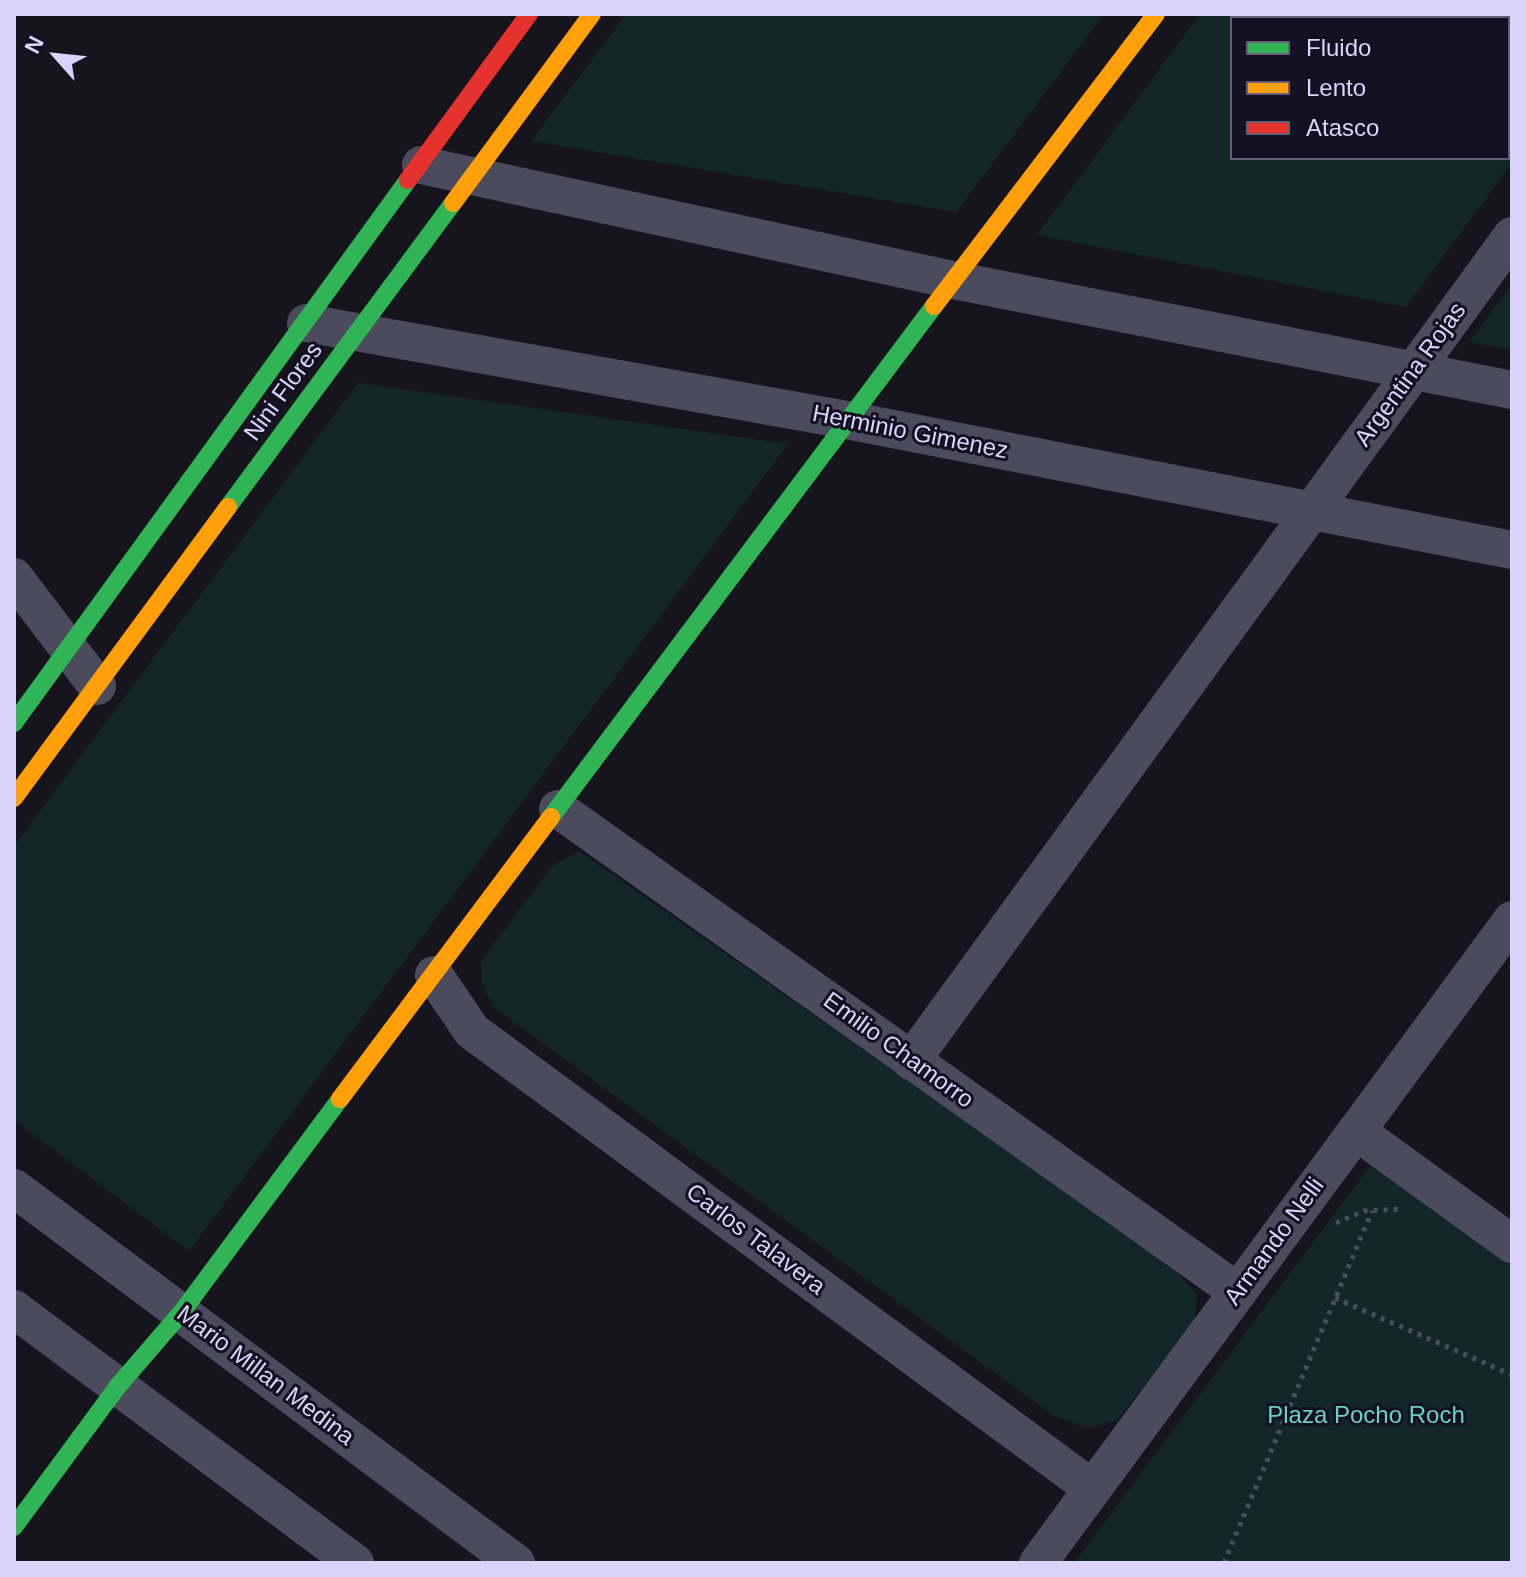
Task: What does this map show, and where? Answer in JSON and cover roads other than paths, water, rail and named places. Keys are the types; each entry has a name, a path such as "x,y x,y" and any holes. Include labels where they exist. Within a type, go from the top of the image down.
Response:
{"street":[{"name":"Nini Flores","path":"14,723 65,648 160,525 529,14"},
{"name":"Nini Flores","path":"14,798 592,14"},
{"path":"14,1527 118,1386 181,1313 847,420 1156,14"},
{"path":"421,165 953,280 1512,390"},
{"name":"Argentina Rojas","path":"911,1061 1512,236"},
{"name":"Herminio Gimenez","path":"306,323 847,420 1310,513 1512,550"},
{"path":"14,577 65,648 97,686"},
{"name":"Emilio Chamorro","path":"558,809 1238,1292"},
{"name":"Armando Nelli","path":"1038,1563 1512,920"},
{"name":"Carlos Talavera","path":"434,975 472,1031 1093,1489"},
{"path":"1356,1131 1512,1244"},
{"name":"Mario Millan Medina","path":"14,1188 516,1563"},
{"path":"14,1309 355,1563"}],"park label":[{"name":"Plaza Pocho Roch","path":"1366,1416"}]}
